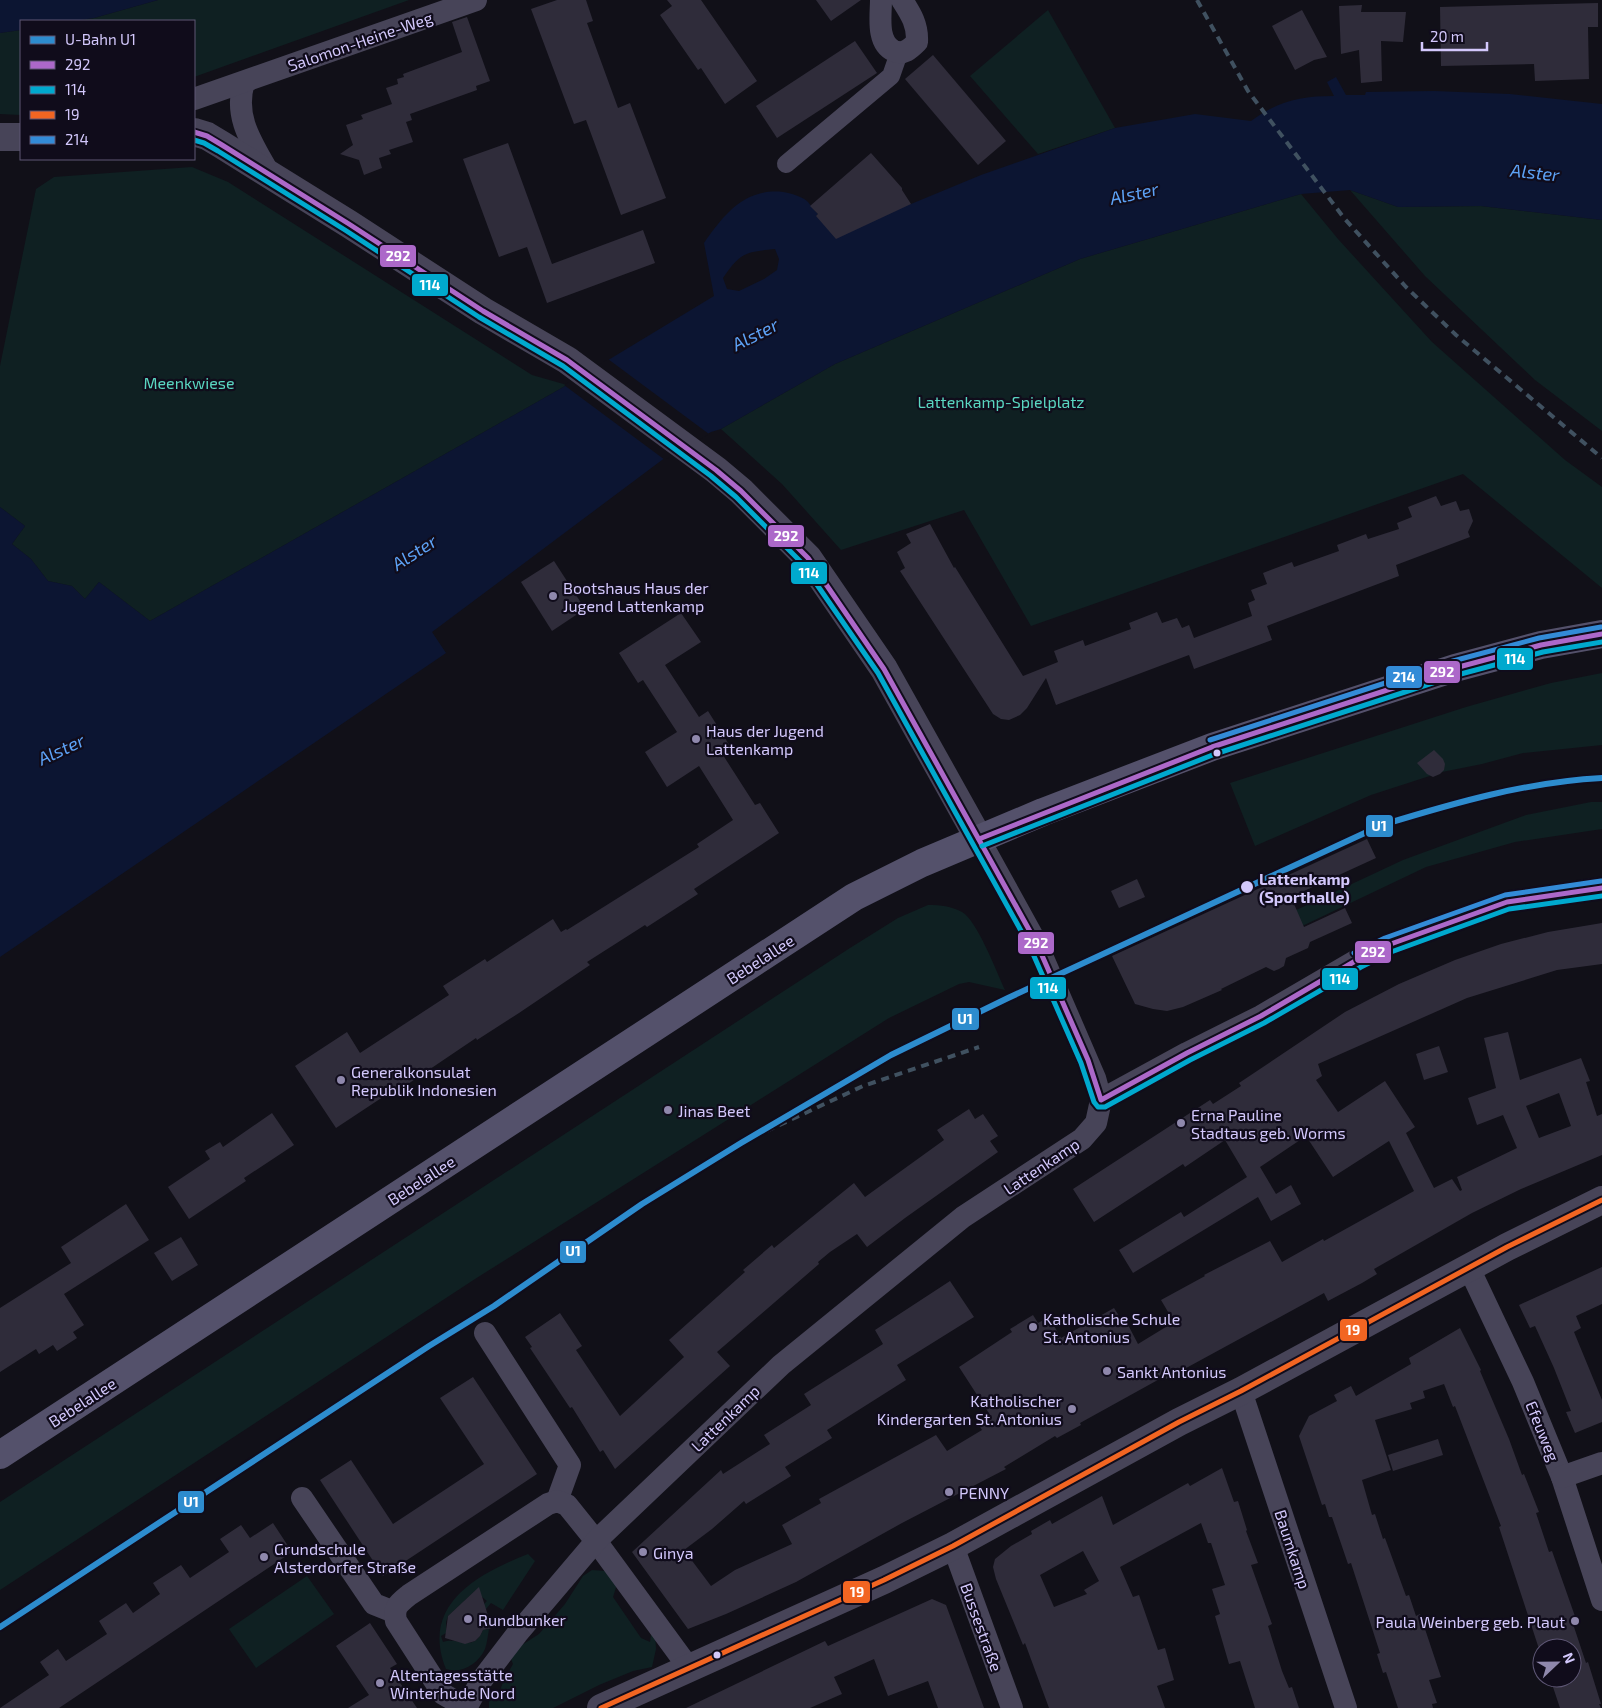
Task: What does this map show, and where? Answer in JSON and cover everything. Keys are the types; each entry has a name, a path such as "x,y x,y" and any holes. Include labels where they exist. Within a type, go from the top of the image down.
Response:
{"main road":[{"name":"Bebelallee","path":"0,1455 854,897 922,862 1190,756 1366,696 1454,668 1541,645 1602,634"}],"street":[{"name":"Salomon-Heine-Weg","path":"195,99 476,0"},
{"path":"881,0 880,26 883,40 889,49 899,53 909,50 917,42 918,31 914,19 902,0"},
{"path":"786,164 891,76 899,53"},
{"path":"244,82 240,97 240,110 248,134 270,174"},
{"path":"195,132 207,136 270,174 483,311 567,360 716,470 808,558 884,669 1037,944 1088,1060 1101,1100 1187,1053 1261,1016 1357,960 1388,945 1507,902 1602,888"},
{"path":"0,137 20,137"},
{"name":"Lattenkamp","path":"394,1612 396,1621 443,1694 472,1703 481,1681 517,1634 596,1541 781,1365 963,1217 1082,1139 1096,1123 1101,1100"},
{"path":"601,1708 884,1580 953,1546 1178,1422 1241,1391 1507,1247 1602,1200"},
{"name":"Efeuweg","path":"1469,1268 1523,1382 1562,1477 1602,1600"},
{"path":"485,1333 570,1465 557,1501"},
{"name":"Baumkamp","path":"1241,1391 1346,1708"},
{"path":"1562,1477 1602,1464"},
{"path":"302,1498 374,1604 394,1612 399,1603 409,1595 548,1504 557,1501 567,1505 596,1541 689,1668"},
{"name":"Bussestraße","path":"953,1546 1012,1708"}],"green space":[{"path":"158,0 409,0 195,77 195,20 81,20"},
{"path":"1048,10 1115,128 1038,154 970,76"},
{"path":"20,30 20,115 0,114 0,33"},
{"name":"Meenkwiese","path":"192,167 228,182 532,375 567,385 150,621 99,582 85,599 72,586 48,581 31,559 12,544 25,526 0,507 0,366 36,189 54,177"},
{"path":"1350,190 1398,207 1481,206 1602,220 1602,431 1535,380 1425,276"},
{"name":"Lattenkamp-Spielplatz","path":"1301,194 1338,239 1432,342 1565,460 1602,487 1602,588 1463,474 1031,626 964,510 841,550 782,484 721,429 835,364 1080,259"},
{"path":"1602,673 1602,745 1523,753 1442,772 1371,795 1255,846 1230,783 1466,707 1551,683"},
{"path":"1591,802 1602,802 1602,829 1515,842 1426,867 1298,928 1292,912 1403,860 1526,815"},
{"path":"928,905 950,907 968,917 980,936 1005,990 969,982 959,984 889,1018 475,1279 0,1590 0,1502 850,948 898,918"},
{"path":"528,1554 535,1561 503,1610 491,1603 486,1609 482,1606 487,1601 475,1591 448,1616 446,1633 441,1636 443,1642 470,1643 479,1637 483,1630 489,1629 485,1649 474,1663 464,1669 446,1669 440,1647 441,1627 447,1610 458,1595 473,1582 490,1571"},
{"path":"592,1570 605,1571 618,1581 613,1597 641,1638 650,1642 651,1635 655,1633 656,1649 652,1667 633,1671 599,1685 553,1708 489,1708 489,1701 497,1698 513,1664 510,1656 522,1645 539,1634 565,1604 583,1576"},
{"path":"307,1576 334,1614 256,1668 229,1629"}],"water":[{"path":"0,0 158,0 81,20 20,20 20,30 0,33"},
{"name":"Alster","path":"1336,77 1346,95 1365,95 1366,92 1434,91 1510,94 1602,104 1602,220 1481,206 1398,207 1350,190 1301,194 1080,259 835,364 721,429 711,432 662,460 432,632 446,653 0,957 0,507 25,526 12,544 31,559 48,581 72,586 85,599 99,582 150,621 567,385 714,296 704,243 736,205 746,199 757,194 769,192 789,193 806,200 818,214 816,216 911,204 981,175 1115,128 1195,114 1251,121 1280,104 1310,97 1334,96 1327,82","holes":["775,249 779,259 777,270 764,279 739,291 727,289 723,278 734,263 744,255"]}],"pier":[{"path":"608,359 709,434 665,460 564,385"}],"building":[{"path":"557,0 586,0 593,21 587,23 618,108 630,103 666,198 621,215 586,120 574,124 531,9"},
{"path":"667,0 701,0 757,81 725,104 701,68 698,70 660,15 672,6"},
{"path":"816,0 861,0 831,21"},
{"path":"1598,3 1598,27 1588,27 1589,79 1535,81 1534,64 1441,66 1440,7"},
{"path":"1362,5 1361,12 1406,12 1403,42 1381,41 1382,81 1361,83 1359,50 1341,54 1339,6"},
{"path":"1302,10 1327,57 1314,60 1295,70 1272,26"},
{"path":"467,17 490,81 476,86 477,90 410,114 412,120 406,122 413,142 389,150 391,154 379,158 382,168 364,175 359,160 340,154 353,145 346,125 363,119 361,115 392,104 386,88 398,84 397,79 404,77 403,74 462,52 452,22"},
{"path":"855,41 877,73 777,138 756,106"},
{"path":"933,55 1006,141 978,165 905,79"},
{"path":"508,143 552,264 643,230 655,263 547,303 527,247 499,257 463,159"},
{"path":"871,153 902,188 911,204 836,239 810,206"},
{"path":"1436,496 1441,506 1456,501 1460,511 1469,509 1473,521 1468,532 1470,537 1396,565 1399,576 1267,626 1272,640 1194,669 1189,655 1056,705 1046,678 1027,708 1020,715 1009,720 1001,719 993,714 900,571 905,568 897,552 911,543 906,534 930,524 954,568 1023,676 1058,662 1054,651 1083,640 1085,646 1131,629 1129,623 1157,612 1162,623 1177,618 1182,628 1189,625 1194,638 1252,616 1248,603 1255,600 1251,590 1267,584 1263,573 1292,562 1294,567 1339,551 1337,545 1366,534 1368,539 1399,529 1397,523 1412,517 1408,507"},
{"name":"Bootshaus Haus der Jugend Lattenkamp","path":"554,561 585,609 552,631 521,582"},
{"path":"681,613 701,642 665,665 699,717 708,711 730,746 721,752 755,805 760,803 779,833 694,889 698,894 587,962 590,965 519,1013 477,1040 476,1038 402,1088 401,1085 336,1128 295,1066 347,1032 360,1053 449,995 443,986 485,959 487,962 553,919 561,932 567,930 699,847 697,844 733,820 699,766 667,787 645,752 677,732 643,680 638,683 619,653"},
{"path":"1434,750 1443,759 1445,764 1444,770 1433,777 1427,774 1417,763"},
{"path":"1367,839 1376,858 1291,897 1304,927 1345,908 1352,923 1310,942 1308,948 1286,958 1284,966 1279,969 1274,971 1266,967 1222,990 1183,1007 1167,1011 1135,1004 1112,956"},
{"path":"1137,879 1145,897 1119,908 1111,891"},
{"path":"1602,923 1602,964 1557,970 1467,998 1318,1064 1322,1076 1316,1080 1338,1112 1385,1081 1415,1127 1406,1133 1434,1188 1452,1179 1460,1191 1462,1190 1457,1177 1517,1148 1503,1115 1477,1125 1468,1098 1496,1088 1484,1038 1508,1032 1520,1080 1581,1058 1590,1081 1586,1082 1597,1116 1602,1114 1602,1155 1521,1189 1472,1213 1374,1269 1377,1274 1362,1283 1328,1301 1324,1293 1166,1379 1165,1376 1080,1423 1081,1425 1057,1438 1055,1436 1004,1467 1006,1469 902,1523 796,1582 688,1629 632,1552 721,1470 723,1474 770,1444 764,1435 811,1405 804,1394 883,1344 875,1330 950,1281 974,1317 897,1365 906,1380 827,1430 832,1438 785,1467 791,1476 746,1504 744,1501 684,1550 711,1586 735,1570 792,1544 782,1525 821,1503 819,1499 936,1435 947,1451 982,1430 980,1427 992,1418 959,1367 1012,1332 1010,1329 1033,1315 1038,1323 1049,1317 1061,1338 1114,1308 1123,1322 1126,1321 1138,1344 1174,1322 1161,1300 1204,1275 1270,1241 1282,1262 1414,1191 1389,1141 1333,1177 1306,1136 1260,1167 1276,1194 1291,1185 1301,1204 1271,1221 1258,1197 1133,1273 1119,1250 1181,1212 1184,1217 1247,1177 1225,1140 1185,1167 1183,1164 1094,1222 1073,1189 1210,1100 1213,1104 1241,1086 1239,1083 1345,1012 1399,984 1455,960 1501,944 1548,932","holes":["1559,1093 1571,1126 1539,1138 1526,1106"]},
{"path":"1439,1046 1448,1072 1424,1080 1416,1054"},
{"path":"969,1109 975,1119 983,1114 998,1136 990,1141 998,1152 867,1247 857,1234 830,1252 818,1262 819,1264 717,1352 730,1366 615,1469 603,1450 600,1452 572,1407 570,1408 530,1348 532,1347 525,1337 560,1313 582,1346 576,1350 620,1416 684,1357 669,1340 745,1272 743,1270 772,1245 774,1248 854,1183 865,1197 944,1140 937,1130"},
{"path":"272,1113 294,1145 244,1178 246,1181 189,1219 168,1187 210,1159 205,1151 220,1142 223,1147"},
{"path":"126,1204 149,1240 64,1294 84,1325 73,1332 77,1338 57,1351 53,1345 39,1354 36,1349 0,1372 0,1308 71,1263 61,1247"},
{"path":"181,1237 198,1265 172,1281 154,1253"},
{"path":"1602,1267 1602,1304 1576,1316 1581,1328 1574,1332 1602,1400 1602,1422 1575,1433 1566,1412 1571,1411 1554,1368 1535,1326 1530,1328 1519,1305"},
{"path":"1460,1328 1481,1370 1522,1475 1524,1474 1539,1512 1536,1513 1549,1552 1552,1551 1577,1622 1573,1624 1578,1638 1535,1638 1499,1527 1501,1526 1455,1406 1453,1407 1444,1384 1423,1391 1425,1398 1410,1403 1412,1409 1375,1420 1391,1470 1362,1480 1372,1515 1375,1514 1406,1596 1409,1595 1416,1616 1420,1614 1441,1677 1429,1680 1437,1703 1432,1704 1433,1708 1398,1708 1386,1672 1383,1673 1377,1654 1380,1653 1351,1563 1348,1564 1332,1517 1329,1517 1325,1504 1322,1505 1299,1436 1309,1416 1337,1401 1334,1395 1351,1386 1356,1396 1411,1364 1409,1358"},
{"path":"473,1377 537,1474 383,1576 320,1480 351,1460 393,1524 484,1464 440,1398"},
{"path":"1438,1439 1443,1455 1393,1471 1388,1455"},
{"path":"1222,1468 1234,1502 1238,1501 1246,1531 1258,1563 1251,1565 1272,1624 1268,1626 1282,1671 1289,1688 1292,1687 1299,1708 1255,1708 1240,1661 1229,1664 1215,1616 1220,1614 1212,1589 1225,1585 1211,1543 1208,1543 1201,1523 1120,1567 1133,1597 1139,1595 1158,1650 1165,1648 1174,1680 1157,1686 1165,1708 1049,1708 1025,1643 1023,1645 996,1579 993,1567 995,1559 1011,1546 1032,1534 1031,1531 1050,1520 1052,1524 1102,1496 1113,1525 1188,1483 1190,1486","holes":["1083,1551 1099,1581 1084,1590 1087,1594 1054,1607 1040,1575"]},
{"path":"273,1523 292,1552 59,1708 0,1708 49,1675 40,1662 58,1649 66,1661 107,1634 99,1621 126,1603 133,1613 160,1594 153,1583 181,1565 190,1578 229,1552 220,1539 241,1525 250,1538"},
{"name":"Rundbunker","path":"479,1587 492,1628 483,1630 475,1641 465,1644 445,1638 448,1616"},
{"path":"932,1599 946,1605 984,1708 938,1708 928,1681 888,1696 874,1659 834,1677 842,1694 810,1708 686,1708 825,1641 828,1646"},
{"path":"370,1623 397,1664 390,1668 417,1708 348,1708 369,1695 336,1646"},
{"path":"1582,1651 1586,1663 1588,1662 1601,1708 1560,1708 1553,1688 1582,1688"}],"railway":[{"path":"1197,0 1248,91 1344,218 1406,287 1456,335 1602,458"},
{"path":"741,1143 863,1086 979,1047"}],"metro line":[{"name":"U1","path":"0,1627 429,1346 494,1306 642,1204 741,1143 891,1055 1008,998 1382,825 1436,809 1518,789 1574,780 1602,778"}],"transit line":[{"name":"292","path":"195,132 207,136 222,145 483,311 567,360 716,470 741,491 808,558 884,669 1037,944 1088,1060 1101,1100 1187,1053 1261,1016 1357,960 1388,945 1507,902 1602,888"},
{"name":"114","path":"195,140 218,151 479,317 563,366 711,476 736,497 802,563 878,673 1030,947 1081,1063 1094,1102 1098,1107 1105,1107 1190,1060 1264,1023 1361,967 1391,952 1509,909 1602,896"},
{"name":"214","path":"1210,740 1453,661 1539,638 1601,627"},
{"name":"292","path":"979,839 1212,747 1455,668 1541,645 1602,634"},
{"name":"114","path":"982,846 1215,754 1457,675 1543,652 1602,642"},
{"name":"214","path":"1354,953 1385,938 1505,895 1601,881"},
{"name":"19","path":"601,1708 884,1580 953,1546 1179,1422 1241,1391 1507,1247 1602,1200"}],"place":[{"name":"Bootshaus Haus der Jugend Lattenkamp","path":"553,596"},
{"name":"Haus der Jugend Lattenkamp","path":"696,739"},
{"name":"Lattenkamp (Sporthalle)","path":"1247,887"},
{"name":"Generalkonsulat Republik Indonesien","path":"341,1080"},
{"name":"Jinas Beet","path":"668,1110"},
{"name":"Erna Pauline Stadtaus geb. Worms","path":"1181,1123"},
{"name":"Katholische Schule St. Antonius","path":"1033,1327"},
{"name":"Sankt Antonius","path":"1107,1371"},
{"name":"Katholischer Kindergarten St. Antonius","path":"1072,1409"},
{"name":"PENNY","path":"949,1492"},
{"name":"Ginya","path":"643,1552"},
{"name":"Grundschule Alsterdorfer Straße","path":"264,1557"},
{"name":"Rundbunker","path":"468,1619"},
{"name":"Paula Weinberg geb. Plaut","path":"1575,1621"},
{"name":"Altentagesstätte Winterhude Nord","path":"380,1683"}]}
